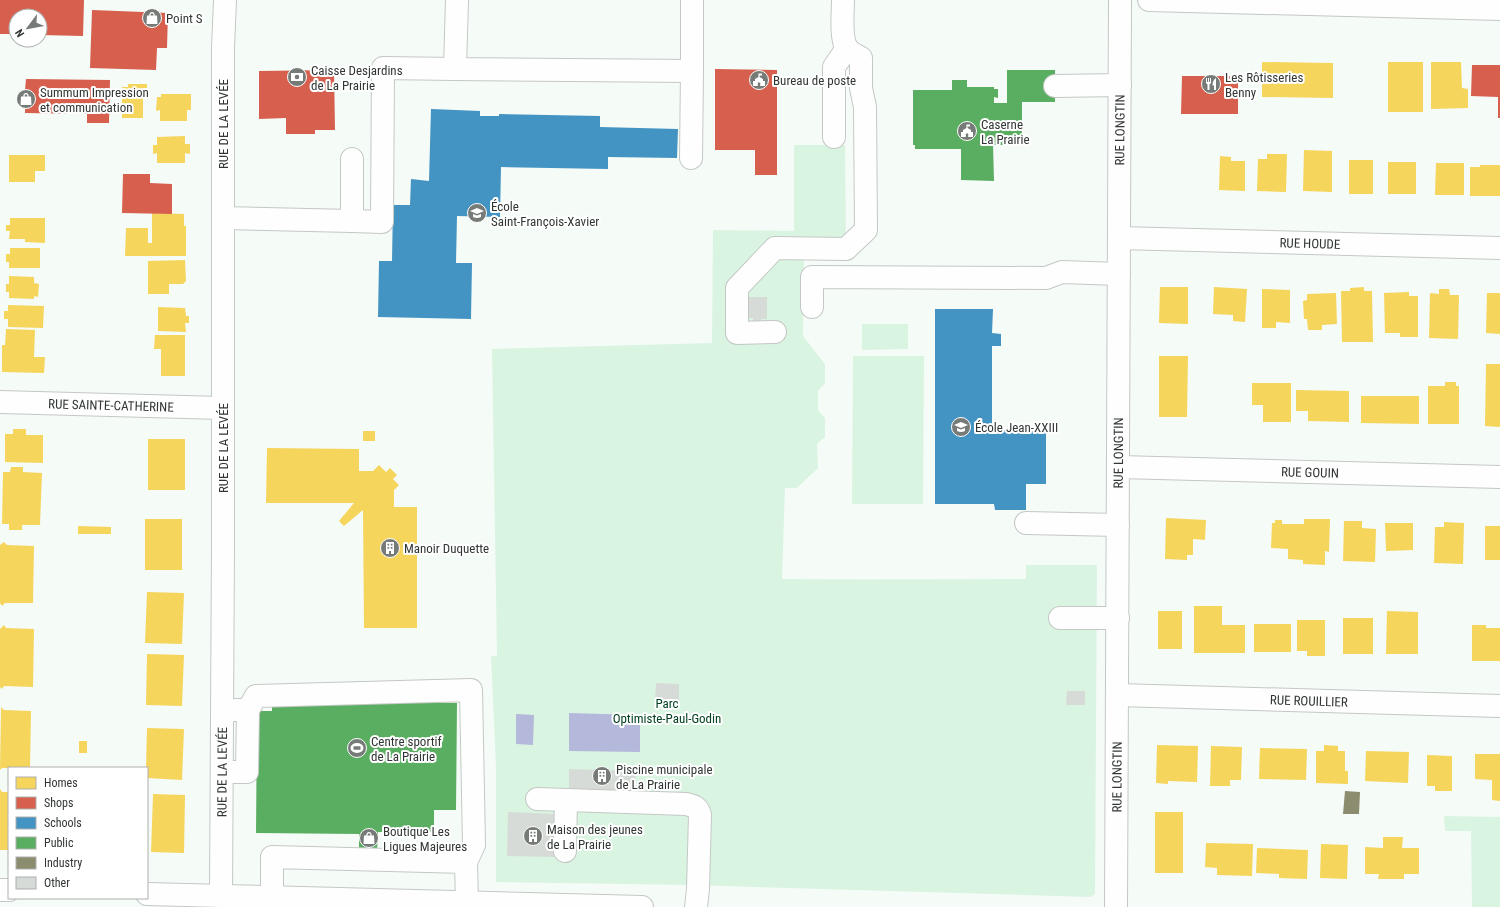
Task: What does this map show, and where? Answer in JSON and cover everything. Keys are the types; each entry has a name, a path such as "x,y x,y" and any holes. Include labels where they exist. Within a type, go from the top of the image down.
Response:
{"street":[{"name":"RUE DE LA LEVÉE","path":"222,896 223,48 225,0"},
{"path":"455,69 457,0"},
{"path":"691,158 692,0"},
{"path":"775,332 737,333 737,288 775,248 846,249 866,230 865,107 861,88 861,58 852,54 847,48 842,24 843,0"},
{"name":"RUE LONGTIN","path":"1116,907 1120,0"},
{"path":"1149,0 1339,3 1500,9"},
{"path":"834,137 834,67 847,48"},
{"path":"223,218 382,222 384,68 692,71"},
{"path":"1055,86 1120,85"},
{"path":"352,159 352,221"},
{"name":"RUE HOUDE","path":"1119,238 1500,248"},
{"path":"812,307 812,277 1046,278 1062,272 1119,274"},
{"name":"RUE SAINTE-CATHERINE","path":"0,402 222,408"},
{"name":"RUE GOUIN","path":"1119,467 1500,477"},
{"path":"1026,523 1118,525"},
{"path":"1060,618 1118,618"},
{"path":"222,772 247,772 248,710 256,696 471,690 474,845 466,862 467,902"},
{"name":"RUE ROUILLIER","path":"1118,695 1500,706"},
{"path":"223,710 248,710"},
{"path":"537,800 686,804 694,806 700,815 698,889 696,907"},
{"path":"565,851 566,800"},
{"path":"272,897 272,857 466,862"},
{"path":"148,894 642,907"}],"green space":[{"name":"Parc Optimiste-Paul-Godin","path":"794,145 845,145 846,240 804,256 803,336 825,364 825,383 818,391 818,410 825,418 825,437 817,444 818,468 797,488 785,488 782,579 1026,579 1026,565 1097,565 1095,894 1090,897 691,885 496,882 496,767 491,656 497,656 492,349 712,343 713,230 794,231"},
{"path":"862,324 908,324 908,349 862,350"},
{"path":"853,356 924,356 923,504 852,504"},
{"path":"1444,816 1500,817 1500,907 1472,907 1471,831 1445,831"}],"water":[{"path":"569,713 640,715 640,752 569,751"},
{"path":"516,714 534,715 533,745 516,744"}],"building: Homes":[{"path":"1262,62 1333,63 1333,98 1262,97"},
{"path":"1388,62 1423,62 1423,112 1388,112"},
{"path":"1431,62 1461,62 1462,88 1468,89 1468,108 1431,109"},
{"path":"128,84 147,84 147,99 143,99 143,118 122,118 122,87 128,87"},
{"path":"161,94 191,94 191,110 187,110 187,121 160,121 160,110 156,111 157,97 161,97"},
{"path":"185,136 185,144 190,144 190,154 185,153 185,163 157,163 157,153 153,154 153,145 157,145 157,137"},
{"path":"1304,150 1332,151 1332,192 1303,191"},
{"path":"1267,154 1287,154 1286,192 1257,191 1258,159 1267,159"},
{"path":"9,155 45,155 45,171 35,171 35,182 9,182"},
{"path":"1220,156 1231,157 1231,161 1245,161 1245,191 1219,190"},
{"path":"1349,160 1373,160 1373,194 1349,194"},
{"path":"1388,162 1416,162 1416,194 1388,194"},
{"path":"1436,163 1464,163 1464,195 1435,195"},
{"path":"1480,165 1500,165 1500,196 1470,196 1470,167 1480,167"},
{"path":"152,213 184,214 184,226 186,226 186,256 125,256 126,228 148,228 148,243 152,243"},
{"path":"10,218 45,218 45,243 25,242 25,239 9,239 10,231 6,231 6,225 10,225"},
{"path":"10,248 40,248 40,268 9,268 9,262 6,262 6,254 10,254"},
{"path":"185,260 186,281 183,284 169,284 169,294 148,294 148,261"},
{"path":"9,276 34,277 34,283 39,284 38,297 34,296 34,299 9,298 9,292 6,292 6,284 9,284"},
{"path":"1160,287 1188,287 1188,324 1159,323"},
{"path":"1214,287 1247,289 1245,322 1233,321 1233,315 1213,314"},
{"path":"1364,287 1364,291 1372,291 1373,342 1342,342 1341,291 1350,291 1350,288"},
{"path":"1262,289 1290,290 1290,323 1276,322 1276,328 1262,328"},
{"path":"1439,289 1449,289 1450,295 1459,295 1458,339 1429,338 1430,293 1439,294"},
{"path":"1409,292 1409,296 1418,296 1418,337 1400,337 1400,333 1385,333 1384,293"},
{"path":"1336,293 1337,324 1322,325 1322,330 1308,330 1307,319 1304,319 1303,301 1307,300 1307,294"},
{"path":"1487,293 1500,293 1500,334 1486,333"},
{"path":"8,305 44,306 43,328 8,327 8,319 4,319 4,311 8,311"},
{"path":"158,307 185,308 186,316 189,316 189,323 185,323 186,332 158,331"},
{"path":"6,329 35,330 34,357 45,357 44,373 2,372 2,345 5,345"},
{"path":"155,335 185,335 185,376 161,376 161,349 154,349"},
{"path":"1159,356 1188,356 1187,417 1159,417"},
{"path":"1486,364 1500,364 1500,427 1485,426"},
{"path":"1445,382 1456,382 1456,386 1459,386 1459,424 1428,424 1428,386 1445,386"},
{"path":"1252,383 1291,383 1291,422 1263,422 1263,405 1252,405"},
{"path":"1296,390 1349,391 1349,422 1308,421 1308,411 1296,411"},
{"path":"1361,396 1419,396 1419,424 1361,423"},
{"path":"13,429 26,429 26,435 43,435 43,463 5,462 5,434 13,434"},
{"path":"363,431 375,431 375,441 363,441"},
{"path":"148,439 185,439 185,490 148,490"},
{"name":"Manoir Duquette","path":"267,448 359,449 359,471 373,471 379,465 386,472 390,468 397,475 393,479 399,485 394,490 394,507 417,507 417,628 364,628 363,510 344,526 339,521 354,503 266,503"},
{"path":"11,467 23,467 23,472 42,473 40,525 22,525 22,530 9,530 9,524 2,524 3,472 10,472"},
{"path":"1166,518 1206,520 1205,540 1193,539 1193,555 1187,555 1187,560 1165,559"},
{"path":"145,519 182,519 182,570 145,570"},
{"path":"1304,519 1330,519 1329,552 1325,551 1325,565 1303,564 1303,560 1288,559 1288,549 1271,548 1272,523 1275,523 1275,520 1282,520 1282,524 1304,524"},
{"path":"1344,521 1362,521 1362,528 1376,529 1375,562 1343,561"},
{"path":"1444,522 1464,523 1463,564 1434,563 1435,527 1444,527"},
{"path":"1385,523 1413,523 1413,550 1386,551"},
{"path":"78,526 111,527 111,534 78,534"},
{"path":"1485,526 1500,526 1500,560 1485,560"},
{"path":"4,542 7,545 34,546 33,603 5,603 2,606 0,603 0,545"},
{"path":"147,592 184,593 182,644 145,643"},
{"path":"1194,606 1222,606 1222,625 1245,625 1245,653 1194,653"},
{"path":"1158,611 1182,611 1182,649 1158,649"},
{"path":"1387,611 1418,612 1418,654 1386,654"},
{"path":"1343,618 1373,618 1373,654 1343,654"},
{"path":"1297,620 1325,620 1325,656 1307,656 1307,651 1297,651"},
{"path":"1254,624 1291,624 1291,652 1254,652"},
{"path":"4,625 6,628 34,629 33,687 4,686 2,689 0,687 0,629"},
{"path":"1472,625 1486,625 1486,628 1500,628 1500,661 1472,661"},
{"path":"147,654 184,655 182,706 146,705"},
{"path":"1,707 4,710 31,711 30,767 8,767 0,770"},
{"path":"147,728 184,729 182,780 148,778 148,767 146,767"},
{"path":"79,741 87,741 87,753 79,753"},
{"path":"1157,745 1198,746 1197,782 1168,781 1168,784 1156,783"},
{"path":"1324,745 1338,746 1338,751 1345,751 1345,771 1348,771 1348,784 1316,783 1316,751 1324,751"},
{"path":"1211,746 1242,747 1241,780 1230,780 1230,786 1210,786"},
{"path":"1260,748 1307,749 1306,780 1259,779"},
{"path":"1366,751 1409,752 1408,783 1365,781"},
{"path":"1475,754 1500,754 1500,801 1492,800 1492,780 1475,779"},
{"path":"1427,755 1452,756 1452,791 1435,791 1435,786 1427,786"},
{"path":"0,789 2,792 8,792 8,850 0,850"},
{"path":"153,794 185,795 184,853 151,852"},
{"path":"1155,812 1183,812 1183,873 1155,873"},
{"path":"1383,837 1403,837 1402,848 1419,848 1419,874 1404,874 1404,879 1378,879 1379,874 1365,874 1365,847 1383,848"},
{"path":"1206,843 1253,844 1252,876 1217,875 1217,868 1205,867"},
{"path":"1321,844 1348,845 1347,879 1320,878"},
{"path":"1257,848 1308,850 1307,879 1279,878 1279,874 1256,873"}],"building: Shops":[{"path":"0,0 84,0 83,36 48,35 48,8 8,8 8,34 0,34"},
{"path":"92,10 168,13 167,48 157,48 156,70 90,68"},
{"path":"1472,65 1500,65 1500,118 1498,118 1498,97 1471,96"},
{"path":"715,69 777,70 777,175 755,175 755,150 715,150"},
{"path":"334,70 335,130 315,130 315,134 286,134 286,118 259,119 259,71"},
{"path":"1182,76 1238,76 1238,114 1181,114"},
{"path":"26,79 110,80 109,123 87,123 87,114 25,113 25,106 18,102 25,90"},
{"path":"123,174 150,174 150,183 172,184 172,214 122,213"}],"building: Schools":[{"path":"431,109 480,111 480,116 499,116 499,114 600,116 600,127 678,129 677,158 608,157 608,169 501,167 500,217 457,216 456,263 472,263 471,319 378,317 379,261 392,261 393,205 410,205 411,179 429,181"},
{"path":"935,309 993,309 992,333 1001,334 1001,346 992,346 992,434 997,434 997,430 1046,430 1046,484 1026,484 1026,510 995,510 994,504 935,504"}],"building: Public":[{"name":"Caserne La Prairie","path":"1007,70 1055,70 1055,102 1022,102 1022,145 993,145 994,181 961,180 961,149 915,149 915,145 913,145 913,90 952,90 952,80 967,80 967,87 994,87 994,89 998,89 998,98 994,97 994,103 1007,103"},
{"name":"Centre sportif de La Prairie","path":"272,701 457,703 456,810 434,810 434,832 378,832 377,851 359,851 359,834 256,833 257,711 272,711"}],"building: Industry":[{"path":"1345,791 1360,792 1359,814 1343,814"}],"building: Other":[{"path":"747,297 767,297 767,319 761,319 761,322 753,322 753,318 747,318"},
{"path":"656,683 679,684 679,701 655,700"},
{"path":"1067,691 1085,691 1085,705 1066,705"},
{"name":"Piscine municipale de La Prairie","path":"569,769 636,771 635,793 569,790"},
{"name":"Maison des jeunes de La Prairie","path":"508,812 557,814 554,857 507,856"}],"place":[{"name":"Point S","path":"152,18"},
{"name":"Caisse Desjardins de La Prairie","path":"297,77"},
{"name":"Bureau de poste","path":"759,80"},
{"name":"Les Rôtisseries Benny","path":"1211,84"},
{"name":"Summum Impression et communication","path":"26,99"},
{"name":"Caserne La Prairie","path":"967,131"},
{"name":"École Saint-François-Xavier","path":"477,213"},
{"name":"École Jean-XXIII","path":"961,427"},
{"name":"Manoir Duquette","path":"390,548"},
{"name":"Centre sportif de La Prairie","path":"357,748"},
{"name":"Piscine municipale de La Prairie","path":"602,776"},
{"name":"Maison des jeunes de La Prairie","path":"533,836"},
{"name":"Boutique Les Ligues Majeures","path":"369,838"}]}
